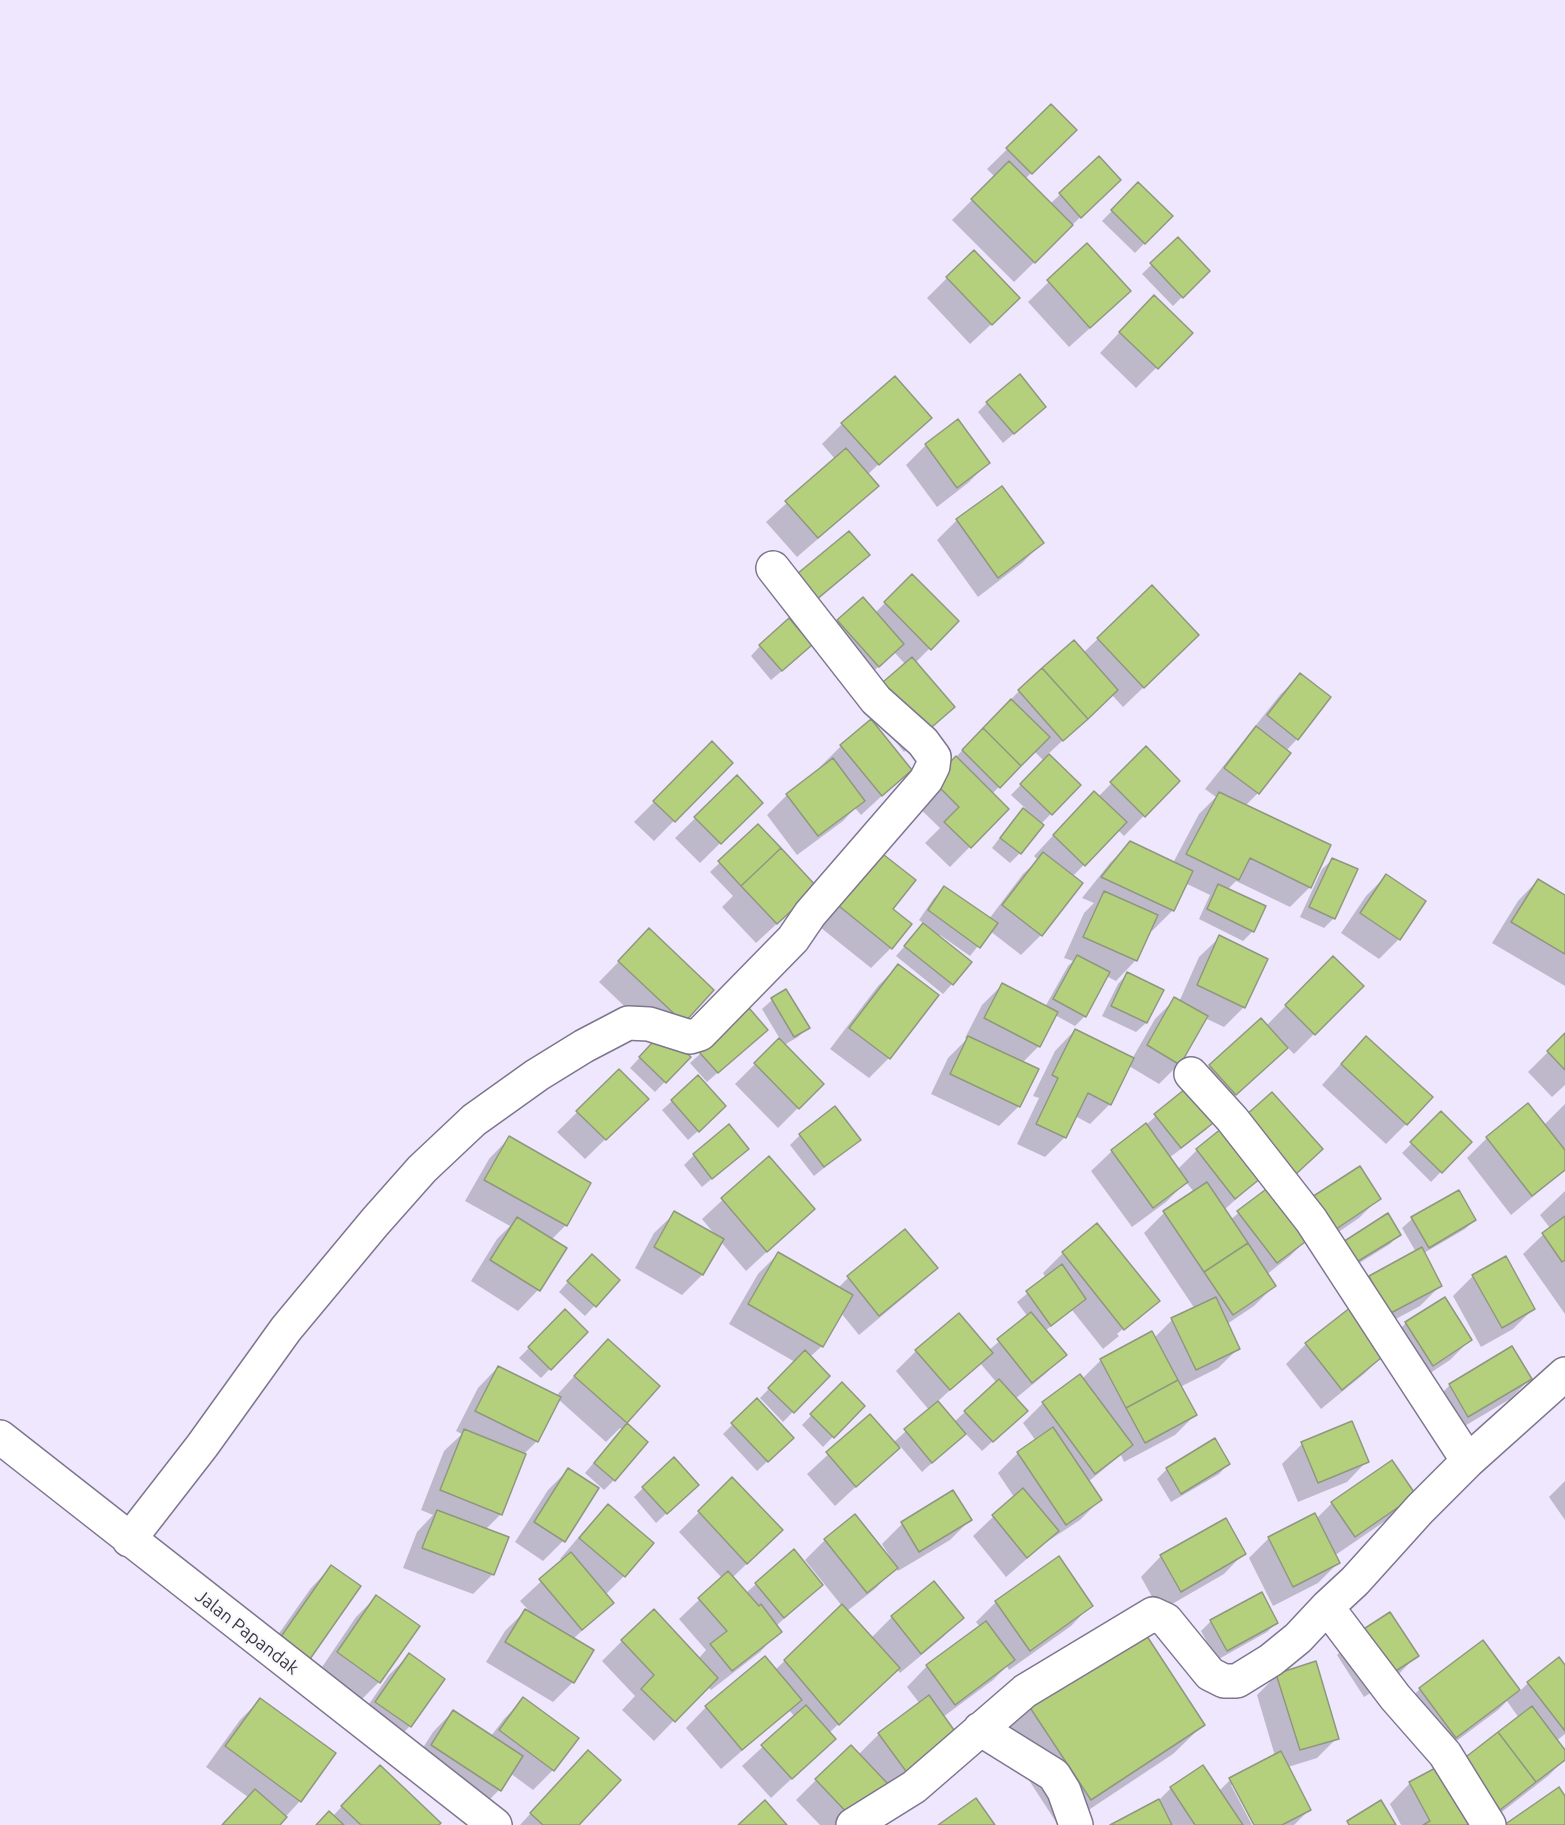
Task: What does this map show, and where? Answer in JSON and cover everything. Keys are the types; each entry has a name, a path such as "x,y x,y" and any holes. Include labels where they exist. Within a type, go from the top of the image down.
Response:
{"street":[{"path":"129,1540 202,1446 286,1329 422,1169 474,1120 492,1107 584,1046 628,1023 649,1024 690,1037 700,1034 793,939 810,914 926,780 933,766 934,757 923,742 876,700 772,568"},
{"path":"1191,1074 1232,1119 1311,1220 1468,1461"},
{"path":"853,1825 914,1787 1025,1691 1153,1614 1166,1620 1210,1674 1224,1681 1237,1681 1271,1660 1298,1638 1355,1581 1420,1509 1468,1461 1565,1374"},
{"name":"Jalan Papandak","path":"0,1437 495,1825"},
{"path":"1327,1607 1395,1696 1446,1754 1489,1825"},
{"path":"980,1729 1054,1775 1064,1791 1076,1825"}],"building":[{"path":"1051,104 1077,130 1032,174 1006,148"},
{"path":"1099,156 1121,180 1081,218 1059,193"},
{"path":"1009,161 1073,225 1035,263 971,199"},
{"path":"1138,182 1173,216 1145,244 1111,210"},
{"path":"1178,237 1210,271 1183,298 1150,263"},
{"path":"1087,243 1131,291 1090,328 1047,280"},
{"path":"974,250 1020,298 992,325 946,277"},
{"path":"1154,295 1193,333 1158,369 1119,332"},
{"path":"1020,374 1046,407 1014,434 986,402"},
{"path":"895,376 932,418 879,465 841,423"},
{"path":"958,419 990,463 957,488 925,444"},
{"path":"846,448 879,486 818,538 785,501"},
{"path":"1002,486 1044,543 998,578 956,519"},
{"path":"849,531 870,555 817,599 797,574"},
{"path":"912,574 959,621 931,650 884,602"},
{"path":"1152,585 1199,635 1144,688 1097,638"},
{"path":"863,597 904,644 879,667 837,620"},
{"path":"789,618 812,645 782,671 759,645"},
{"path":"1074,640 1118,690 1088,719 1042,668"},
{"path":"912,657 955,707 925,733 883,682"},
{"path":"1042,668 1088,719 1063,741 1018,690"},
{"path":"1300,673 1331,697 1298,740 1267,715"},
{"path":"1011,699 1050,737 1021,766 983,728"},
{"path":"871,719 912,770 882,796 840,745"},
{"path":"1256,726 1291,753 1259,794 1224,768"},
{"path":"983,728 1021,766 1000,788 962,750"},
{"path":"712,741 733,763 675,822 653,801"},
{"path":"1146,746 1180,781 1145,817 1110,782"},
{"path":"1049,754 1081,785 1052,815 1020,784"},
{"path":"956,756 1009,809 971,848 944,822 959,807 932,780"},
{"path":"833,758 865,801 818,836 786,794"},
{"path":"737,775 763,803 721,844 694,817"},
{"path":"1094,791 1127,822 1085,866 1053,835"},
{"path":"1219,792 1331,845 1311,888 1250,858 1239,880 1186,854"},
{"path":"1023,808 1044,825 1021,854 1000,838"},
{"path":"758,824 781,848 741,886 718,861"},
{"path":"1130,841 1193,871 1174,911 1101,877"},
{"path":"781,848 817,887 777,924 741,886"},
{"path":"875,848 916,880 893,909 912,924 892,949 834,902"},
{"path":"1043,852 1083,883 1042,936 1002,905"},
{"path":"1332,858 1358,869 1335,919 1309,907"},
{"path":"1386,874 1426,901 1400,940 1360,913"},
{"path":"1538,879 1565,895 1565,954 1511,922"},
{"path":"1218,884 1266,906 1254,932 1207,909"},
{"path":"944,886 998,923 980,948 928,910"},
{"path":"1104,891 1158,915 1137,961 1083,937"},
{"path":"923,923 972,962 953,985 904,946"},
{"path":"649,928 714,990 684,1023 618,961"},
{"path":"1219,935 1268,959 1245,1008 1197,985"},
{"path":"1077,955 1110,972 1086,1017 1053,999"},
{"path":"1333,956 1364,986 1315,1035 1285,1005"},
{"path":"898,964 939,995 890,1059 849,1028"},
{"path":"1127,972 1164,990 1147,1023 1111,1006"},
{"path":"1002,983 1058,1012 1040,1047 984,1018"},
{"path":"786,989 810,1028 794,1037 771,998"},
{"path":"1174,997 1208,1016 1180,1065 1147,1045"},
{"path":"749,1008 768,1030 718,1073 699,1052"},
{"path":"1261,1018 1288,1048 1236,1095 1209,1065"},
{"path":"1075,1029 1134,1058 1111,1105 1088,1093 1066,1138 1036,1124 1058,1078 1052,1075"},
{"path":"663,1031 691,1057 666,1083 639,1057"},
{"path":"1565,1033 1565,1070 1547,1051"},
{"path":"968,1036 1039,1069 1020,1107 950,1074"},
{"path":"1366,1036 1433,1097 1407,1125 1341,1064"},
{"path":"779,1038 824,1084 799,1109 754,1063"},
{"path":"619,1069 649,1099 606,1140 576,1111"},
{"path":"698,1075 726,1106 699,1132 671,1100"},
{"path":"1190,1085 1217,1120 1181,1148 1154,1114"},
{"path":"1272,1092 1323,1149 1296,1174 1245,1116"},
{"path":"1528,1103 1565,1150 1565,1170 1532,1196 1486,1137"},
{"path":"835,1106 861,1140 824,1167 799,1134"},
{"path":"1441,1111 1472,1142 1442,1173 1410,1142"},
{"path":"1146,1123 1188,1182 1153,1208 1111,1150"},
{"path":"729,1124 749,1149 712,1179 693,1154"},
{"path":"1227,1124 1266,1174 1235,1199 1196,1149"},
{"path":"509,1136 591,1183 567,1226 484,1180"},
{"path":"769,1156 815,1209 767,1252 721,1198"},
{"path":"1360,1166 1381,1199 1333,1231 1312,1197"},
{"path":"1207,1182 1248,1243 1204,1272 1163,1211"},
{"path":"1273,1184 1313,1236 1277,1263 1237,1211"},
{"path":"1459,1190 1476,1220 1429,1248 1411,1217"},
{"path":"674,1211 724,1239 703,1275 654,1247"},
{"path":"1388,1213 1401,1235 1355,1263 1343,1242"},
{"path":"1565,1216 1565,1260 1562,1262 1542,1233"},
{"path":"517,1217 567,1248 540,1291 490,1260"},
{"path":"1097,1223 1160,1301 1124,1330 1062,1252"},
{"path":"905,1229 938,1268 879,1316 847,1276"},
{"path":"1248,1243 1276,1286 1233,1315 1204,1272"},
{"path":"1422,1247 1442,1286 1389,1314 1369,1276"},
{"path":"778,1252 853,1295 823,1347 748,1304"},
{"path":"592,1254 620,1280 596,1307 567,1281"},
{"path":"1506,1256 1535,1309 1502,1328 1472,1275"},
{"path":"1062,1264 1086,1299 1051,1326 1026,1291"},
{"path":"1216,1297 1240,1349 1196,1370 1171,1318"},
{"path":"1445,1297 1472,1340 1433,1366 1405,1322"},
{"path":"1351,1307 1387,1353 1342,1390 1305,1343"},
{"path":"565,1309 588,1332 551,1370 528,1347"},
{"path":"1031,1312 1067,1355 1032,1383 997,1339"},
{"path":"959,1313 993,1353 950,1390 915,1350"},
{"path":"1152,1331 1178,1380 1126,1408 1100,1359"},
{"path":"608,1339 660,1386 627,1423 574,1376"},
{"path":"1512,1346 1532,1379 1468,1417 1449,1384"},
{"path":"805,1350 830,1376 794,1413 768,1388"},
{"path":"498,1366 561,1397 538,1442 475,1411"},
{"path":"1080,1374 1133,1445 1095,1474 1042,1402"},
{"path":"999,1379 1028,1411 993,1442 964,1411"},
{"path":"1178,1380 1197,1415 1145,1443 1126,1408"},
{"path":"842,1382 865,1406 834,1438 810,1414"},
{"path":"757,1398 794,1438 768,1462 731,1423"},
{"path":"938,1401 966,1434 932,1463 904,1429"},
{"path":"870,1414 900,1448 856,1487 826,1452"},
{"path":"1352,1421 1369,1462 1318,1483 1301,1442"},
{"path":"627,1423 648,1442 615,1481 594,1463"},
{"path":"1053,1427 1102,1500 1066,1525 1017,1452"},
{"path":"464,1429 526,1454 502,1515 440,1490"},
{"path":"1215,1438 1230,1464 1181,1494 1166,1468"},
{"path":"674,1457 699,1485 667,1514 642,1487"},
{"path":"1392,1460 1416,1495 1355,1537 1331,1502"},
{"path":"568,1468 599,1488 565,1542 534,1522"},
{"path":"732,1477 783,1530 747,1564 698,1511"},
{"path":"1023,1488 1059,1531 1027,1558 992,1515"},
{"path":"953,1490 972,1520 919,1552 901,1522"},
{"path":"608,1504 654,1543 625,1577 579,1538"},
{"path":"437,1510 509,1537 494,1575 422,1548"},
{"path":"1315,1513 1340,1563 1293,1587 1268,1537"},
{"path":"855,1514 898,1568 867,1593 824,1539"},
{"path":"1226,1518 1246,1554 1181,1592 1160,1555"},
{"path":"794,1549 823,1585 784,1618 755,1583"},
{"path":"571,1552 614,1603 582,1630 539,1579"},
{"path":"1059,1556 1093,1606 1030,1651 995,1601"},
{"path":"331,1565 361,1586 310,1659 280,1638"},
{"path":"728,1571 759,1606 761,1604 782,1632 732,1671 710,1644 727,1631 698,1598"},
{"path":"934,1581 964,1618 921,1654 891,1616"},
{"path":"1262,1592 1278,1623 1227,1651 1210,1620"},
{"path":"376,1595 420,1626 380,1683 337,1652"},
{"path":"842,1604 900,1668 839,1725 784,1660"},
{"path":"525,1609 594,1650 574,1683 505,1642"},
{"path":"654,1609 718,1678 675,1722 641,1689 654,1675 621,1640"},
{"path":"1390,1612 1419,1656 1385,1678 1356,1634"},
{"path":"986,1621 1015,1660 955,1705 926,1665"},
{"path":"1141,1627 1205,1725 1091,1800 1027,1703"},
{"path":"1483,1640 1520,1690 1456,1738 1419,1688"},
{"path":"409,1653 445,1679 411,1727 375,1702"},
{"path":"765,1656 802,1700 742,1750 705,1706"},
{"path":"1559,1657 1565,1665 1565,1731 1527,1682"},
{"path":"1316,1661 1339,1739 1300,1750 1276,1674"},
{"path":"929,1695 959,1737 908,1774 878,1733"},
{"path":"523,1697 579,1738 554,1771 499,1730"},
{"path":"260,1698 336,1753 301,1802 225,1746"},
{"path":"806,1705 836,1739 792,1779 761,1745"},
{"path":"1532,1706 1565,1750 1565,1760 1536,1782 1498,1732"},
{"path":"453,1710 523,1756 501,1791 431,1745"},
{"path":"1498,1732 1536,1782 1500,1810 1462,1760"},
{"path":"851,1745 888,1784 852,1818 815,1779"},
{"path":"588,1750 621,1780 579,1825 543,1825 530,1813"},
{"path":"1281,1751 1311,1810 1282,1825 1254,1825 1229,1778"},
{"path":"380,1765 441,1823 439,1825 361,1825 341,1806"},
{"path":"1203,1765 1243,1825 1195,1825 1170,1787"},
{"path":"1441,1765 1473,1825 1423,1825 1430,1821 1409,1782"},
{"path":"1559,1787 1565,1796 1565,1825 1504,1825"},
{"path":"255,1789 287,1817 280,1825 222,1825"},
{"path":"976,1798 995,1825 938,1825"},
{"path":"1159,1799 1172,1825 1110,1825"},
{"path":"765,1800 787,1825 738,1825"},
{"path":"1381,1800 1396,1825 1349,1825 1347,1821"},
{"path":"329,1811 344,1825 316,1825"}]}
